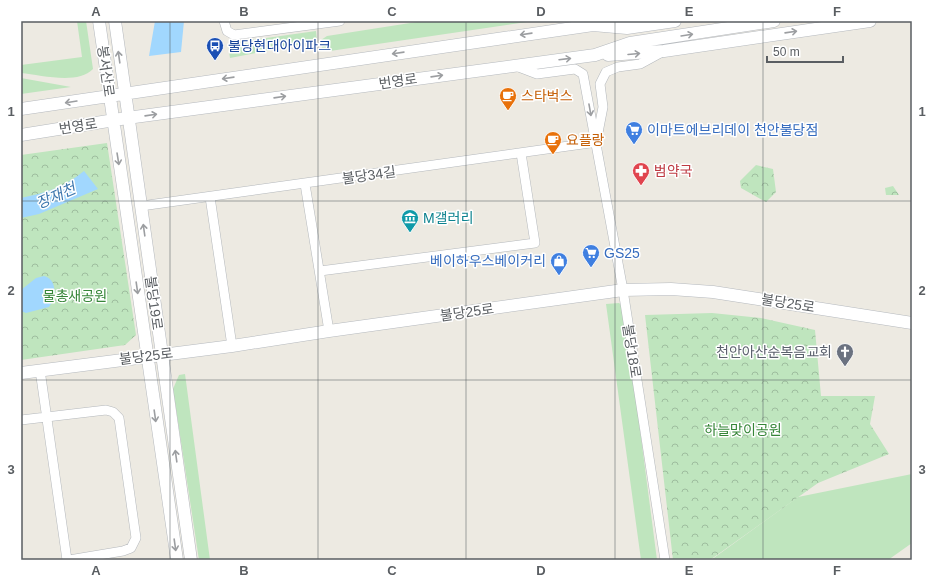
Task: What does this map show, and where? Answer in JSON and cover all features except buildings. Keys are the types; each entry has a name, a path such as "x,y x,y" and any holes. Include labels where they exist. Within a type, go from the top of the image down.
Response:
{"street":[{"name":"봉서산로","path":"99,21 113,121"},
{"name":"봉서산로","path":"114,21 124,93"},
{"path":"224,21 227,31 234,35 340,21"},
{"path":"592,23 605,21"},
{"name":"번영로","path":"21,109 592,23 626,28 675,21"},
{"name":"번영로","path":"21,135 127,118 595,55 630,43 774,21"},
{"path":"595,55 664,51 870,21"},
{"path":"597,142 603,107 600,84 606,72 618,67 640,64 664,51"},
{"name":"불당18로","path":"514,65 537,74 575,69 583,74 597,142 623,290 665,560"},
{"name":"불당19로","path":"124,93 191,560"},
{"name":"불당19로","path":"113,121 146,356 177,560"},
{"name":"불당34길","path":"141,206 597,142"},
{"path":"320,271 535,243 521,153"},
{"path":"305,184 330,331"},
{"path":"210,197 232,346"},
{"name":"불당25로","path":"21,373 232,346 623,290 671,289 713,292 912,324"},
{"path":"21,420 48,417 106,410 113,412 119,418 136,538 131,548 124,551 68,560 48,417 40,370"}],"green space":[{"path":"77,21 86,21 93,69 78,77 69,78 21,73 21,65 82,57"},
{"path":"423,21 534,21 330,51 322,48 321,40 327,36"},
{"path":"316,31 317,41 230,58 228,45 230,43"},
{"path":"21,78 71,87 21,94"},
{"name":"물총새공원","path":"107,143 136,335 125,345 21,360 21,155"},
{"path":"756,165 773,169 776,192 766,202 741,188 740,181"},
{"path":"893,186 899,195 886,195 885,188"},
{"path":"619,303 624,307 657,560 641,560 606,304"},
{"name":"하늘맞이공원","path":"712,313 761,318 815,330 821,396 875,396 870,424 889,454 818,483 710,560 673,560 645,315"},
{"path":"185,374 210,560 199,560 173,389 179,375"},
{"path":"912,474 912,543 888,560 711,560 798,497"}],"water":[{"path":"155,21 184,21 181,52 149,56"},
{"name":"장재천","path":"84,171 98,189 39,214 21,218 21,198 54,189 77,177"},
{"path":"44,276 48,277 54,285 54,299 49,307 26,313 21,311 21,290 36,278"}],"place":[{"name":"불당현대아이파크","path":"215,61"},
{"name":"스타벅스","path":"508,111"},
{"name":"이마트에브리데이 천안불당점","path":"634,145"},
{"name":"요플랑","path":"553,155"},
{"name":"범약국","path":"641,186"},
{"name":"M갤러리","path":"410,233"},
{"name":"GS25","path":"591,268"},
{"name":"베이하우스베이커리","path":"559,276"},
{"name":"천안아산순복음교회","path":"845,367"}]}
